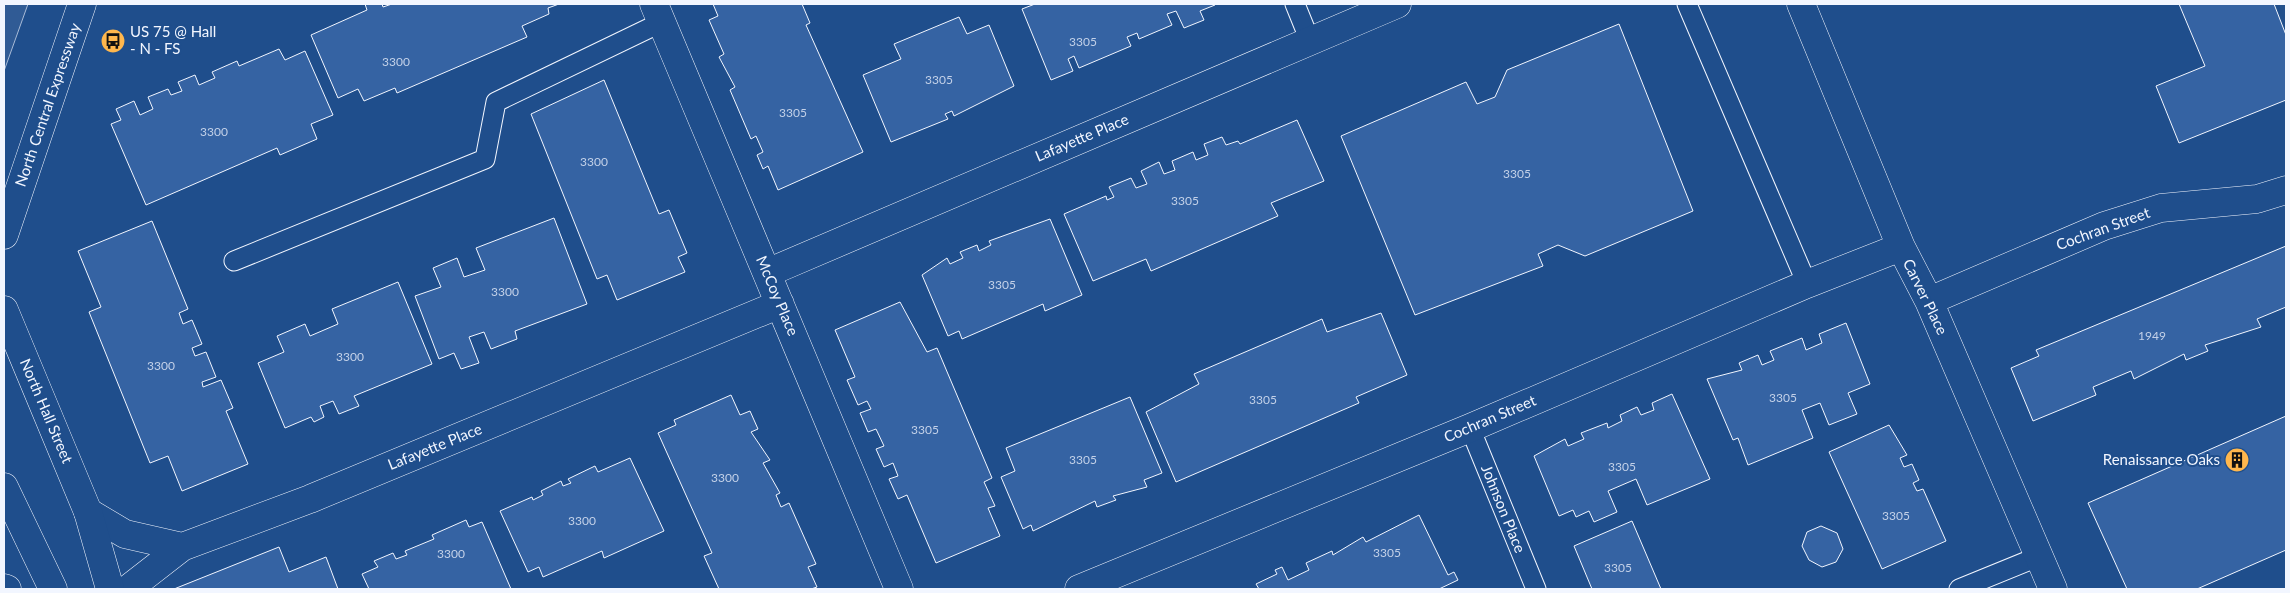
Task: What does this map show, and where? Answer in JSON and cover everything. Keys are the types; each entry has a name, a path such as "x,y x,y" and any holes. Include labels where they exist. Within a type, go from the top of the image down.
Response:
{"street":[{"name":"North Central Expressway","path":"4,235 82,4"},
{"name":"Lafayette Place","path":"767,273 1398,4"},
{"name":"Carver Place","path":"1801,4 1901,247 1929,301 2053,589"},
{"name":"McCoy Place","path":"658,13 899,589"},
{"path":"4,171 10,168 40,128"},
{"name":"Cochran Street","path":"1929,301 2104,226 2160,208 2257,199 2286,190"},
{"name":"Cochran Street","path":"1079,589 1470,428 1807,284 1901,247"},
{"name":"Lafayette Place","path":"128,589 182,547 310,499 780,304"},
{"name":"North Hall Street","path":"4,310 88,512 110,589"},
{"path":"4,487 54,589"},
{"path":"88,512 125,534 182,547"}],"lane":[{"path":"1295,4 1310,41"},
{"path":"1687,4 1807,284"},
{"path":"234,261 485,159 496,102 658,13"},
{"name":"Johnson Place","path":"1470,428 1536,589"},
{"path":"1959,589 2040,556"}],"shaded area":[{"path":"4,4 28,4 4,71"}],"building":[{"path":"365,4 382,4 383,7 392,4 559,4 548,8 549,14 522,26 527,37 397,93 395,88 364,101 358,89 338,98 311,35 367,10"},
{"path":"713,4 802,4 810,23 806,25 863,152 778,190 768,166 763,169 757,155 763,152 756,136 751,139 730,90 735,87 719,57 724,54 709,20 718,16"},
{"path":"1035,4 1215,5 1200,11 1204,20 1184,28 1176,11 1167,14 1172,25 1139,39 1137,33 1127,37 1131,46 1079,68 1074,56 1068,59 1073,71 1051,80 1022,9"},
{"path":"2179,4 2274,4 2286,35 2286,100 2179,143 2156,86 2205,66"},
{"path":"959,17 967,34 989,25 1014,86 954,116 952,111 945,114 948,119 891,142 863,75 901,59 894,44"},
{"path":"1619,24 1693,211 1585,256 1558,245 1538,254 1543,266 1415,315 1341,136 1466,82 1477,104 1495,97 1507,70"},
{"path":"279,49 285,60 305,51 333,115 311,124 317,139 280,155 277,148 146,205 111,124 121,120 116,109 134,101 140,115 153,109 148,97 168,89 171,95 182,91 178,82 195,75 199,85 215,78 212,72 237,61 239,66"},
{"path":"604,80 659,214 669,210 687,253 678,257 685,272 617,300 607,275 597,279 531,114"},
{"path":"1297,120 1324,181 1271,203 1278,216 1151,271 1146,259 1093,281 1064,214 1106,196 1107,200 1114,197 1109,187 1131,178 1136,188 1147,184 1141,171 1159,162 1164,174 1175,170 1172,161 1193,152 1196,160 1208,155 1204,144 1222,137 1226,145 1238,141 1240,144"},
{"path":"554,218 587,304 515,331 517,339 491,349 484,332 469,337 479,363 461,369 454,353 439,359 415,296 441,287 433,268 457,258 464,277 485,270 476,248"},
{"path":"1050,219 1082,295 1045,311 1043,304 962,339 959,331 948,336 922,275 947,258 950,264 963,258 960,252 977,245 979,251 991,245 989,241"},
{"path":"152,221 188,309 179,313 183,324 192,320 202,344 192,348 195,356 206,352 216,377 202,382 203,387 221,380 233,408 226,411 248,464 182,491 168,456 150,463 89,312 101,307 78,251"},
{"path":"2286,246 2286,307 2257,319 2261,327 2205,345 2208,351 2186,360 2184,354 2134,379 2131,371 2093,387 2096,395 2033,421 2011,368 2039,356 2036,350"},
{"path":"398,282 432,364 354,396 359,406 339,414 333,401 320,406 324,417 314,422 311,417 285,428 258,363 284,352 277,336 305,324 310,336 338,324 332,309"},
{"path":"900,302 927,352 937,348 992,478 984,482 995,506 988,508 1000,536 936,563 907,495 898,499 889,479 898,476 893,463 884,467 876,449 884,446 876,429 868,432 860,413 871,409 867,401 858,405 847,380 855,377 835,330"},
{"path":"1381,313 1407,375 1356,397 1359,403 1176,482 1146,412 1199,384 1194,374 1322,319 1327,332"},
{"path":"1846,323 1870,384 1848,393 1857,414 1829,425 1820,403 1802,410 1813,438 1748,465 1738,438 1733,440 1707,379 1742,370 1739,363 1758,355 1762,365 1774,360 1770,351 1802,338 1806,350 1822,343 1819,334"},
{"path":"1672,394 1710,479 1647,505 1636,479 1608,491 1617,512 1594,522 1589,511 1576,517 1573,510 1559,516 1534,456 1565,439 1568,446 1584,439 1581,433 1607,423 1608,428 1622,421 1620,415 1637,407 1641,415 1654,410 1652,403"},
{"path":"731,395 740,415 750,411 758,429 751,432 770,460 763,463 780,493 776,495 781,507 789,503 816,564 808,567 817,587 811,589 719,589 704,556 712,553 658,433 676,425 674,420"},
{"path":"1130,397 1162,473 1144,480 1147,487 1113,496 1116,500 1097,507 1095,501 1033,531 1031,525 1023,529 1001,477 1015,471 1006,448"},
{"name":"Renaissance Oaks","path":"2286,416 2286,550 2197,589 2127,589 2088,503"},
{"path":"1889,425 1907,455 1900,458 1904,467 1912,464 1919,480 1913,483 1917,491 1923,489 1946,541 1882,569 1829,452"},
{"path":"630,458 664,531 604,558 602,551 543,577 539,567 528,572 500,511 532,497 533,500 543,495 541,491 561,481 563,486 571,483 568,479 595,466 598,472"},
{"path":"1419,515 1448,575 1454,572 1458,580 1439,589 1259,589 1256,584 1277,574 1275,570 1282,567 1288,580 1309,570 1306,563 1332,551 1333,555 1363,537 1366,542"},
{"path":"466,520 469,527 482,522 511,589 369,589 362,574 378,567 374,561 393,553 396,559 407,555 405,551 434,539 432,535"},
{"path":"1632,521 1661,589 1592,589 1574,546"},
{"path":"1821,526 1837,533 1843,549 1836,562 1822,567 1809,560 1802,546 1807,532"},
{"path":"279,547 289,572 326,557 338,589 174,589"}],"place":[{"name":"US 75 @ Hall - N - FS","path":"113,41"},
{"name":"Renaissance Oaks","path":"2237,460"}]}
